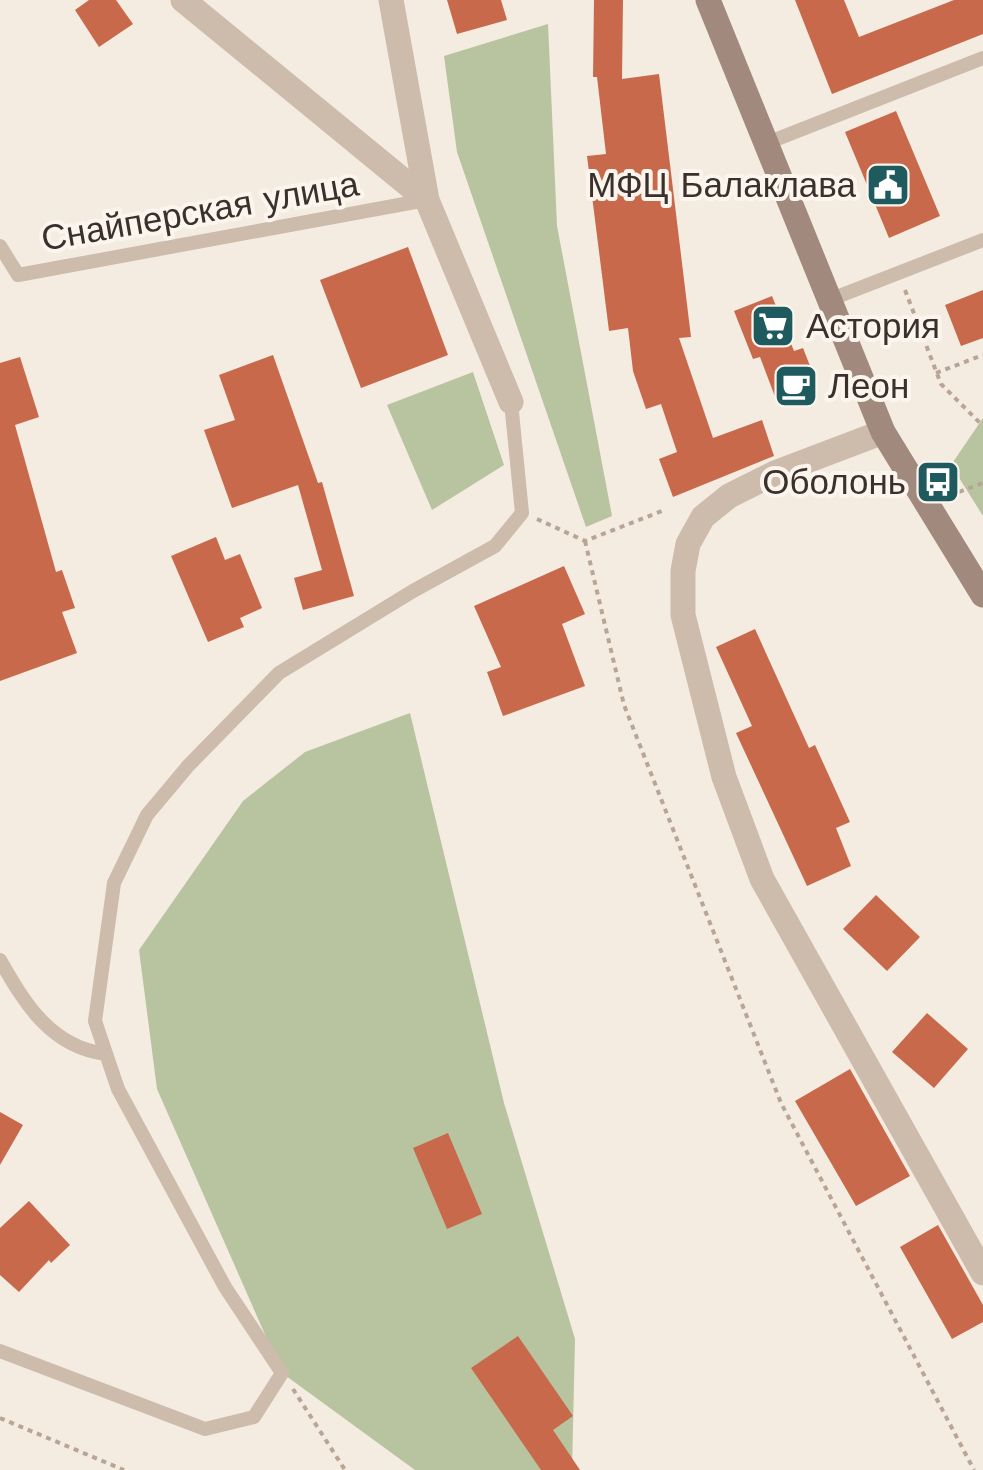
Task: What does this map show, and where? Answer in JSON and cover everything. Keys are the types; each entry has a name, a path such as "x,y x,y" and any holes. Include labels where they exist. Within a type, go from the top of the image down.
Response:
{"main road":[{"path":"708,0 883,432 983,595"}],"street":[{"path":"184,0 427,200"},
{"path":"391,0 427,200 510,402"},
{"path":"883,432 775,473 729,496 702,517 688,544 683,572 683,615 724,777 762,880 983,1273"}],"lane":[{"path":"767,142 983,58"},
{"name":"Снайперская улица","path":"0,246 18,275 427,200"},
{"path":"829,300 983,240"},
{"path":"0,1351 205,1429 254,1418 282,1373 225,1287 118,1089 106,1054 95,1021 114,883 147,815 188,766 279,673 413,591 496,546 522,513 510,402"},
{"path":"0,960 27,1007 56,1036 106,1054"}],"path":[{"path":"898,272 941,384 983,426"},
{"path":"936,373 983,356"},
{"path":"959,492 983,483"},
{"path":"522,513 585,541 662,512"},
{"path":"585,541 624,705 780,1104 974,1470"},
{"path":"282,1373 345,1470"},
{"path":"0,1418 124,1470"}],"green space":[{"path":"548,24 557,226 612,516 586,527 457,152 444,56"},
{"path":"473,372 504,465 432,510 387,405"},
{"path":"983,418 983,516 951,465"},
{"path":"410,713 504,1103 575,1339 572,1470 415,1470 282,1373 157,1089 139,950 243,801 305,752"}],"building":[{"path":"89,0 116,0 133,24 99,47 75,10"},
{"path":"447,0 501,0 507,20 457,34"},
{"path":"594,0 623,0 622,79 659,74 691,337 679,338 713,438 762,420 774,456 673,497 659,459 677,452 661,404 646,409 633,371 628,328 609,331 587,156 606,154 597,77 593,77"},
{"path":"795,0 844,0 859,37 954,0 983,0 983,34 832,94"},
{"path":"896,111 940,216 889,238 845,132"},
{"path":"408,247 448,355 361,388 320,280"},
{"path":"983,290 983,338 961,346 945,305"},
{"path":"772,296 794,351 803,348 810,366 794,372 802,393 777,402 760,357 753,359 734,311"},
{"path":"273,355 318,483 322,482 354,596 303,610 294,578 322,570 298,485 232,508 204,430 235,420 219,375"},
{"path":"20,357 39,417 15,425 56,572 62,570 75,608 62,612 77,653 0,681 0,363"},
{"path":"216,537 225,560 240,554 262,608 240,618 244,627 208,642 171,556"},
{"path":"564,566 585,614 562,624 585,686 503,716 487,672 501,667 474,606"},
{"path":"755,629 809,748 815,745 850,822 836,828 851,866 807,886 736,733 752,726 716,647"},
{"path":"876,895 920,937 887,971 843,929"},
{"path":"927,1013 968,1049 934,1088 892,1052"},
{"path":"850,1069 910,1176 856,1206 795,1101"},
{"path":"0,1112 23,1125 0,1165"},
{"path":"448,1133 482,1214 447,1229 413,1148"},
{"path":"29,1201 70,1245 51,1263 49,1260 19,1292 0,1275 0,1228"},
{"path":"938,1225 983,1305 983,1322 952,1339 900,1247"},
{"path":"518,1336 573,1416 553,1430 580,1470 541,1470 471,1368"}],"place":[{"name":"МФЦ Балаклава","path":"888,185"},
{"name":"Астория","path":"773,326"},
{"name":"Леон","path":"796,386"},
{"name":"Оболонь","path":"938,482"}]}
